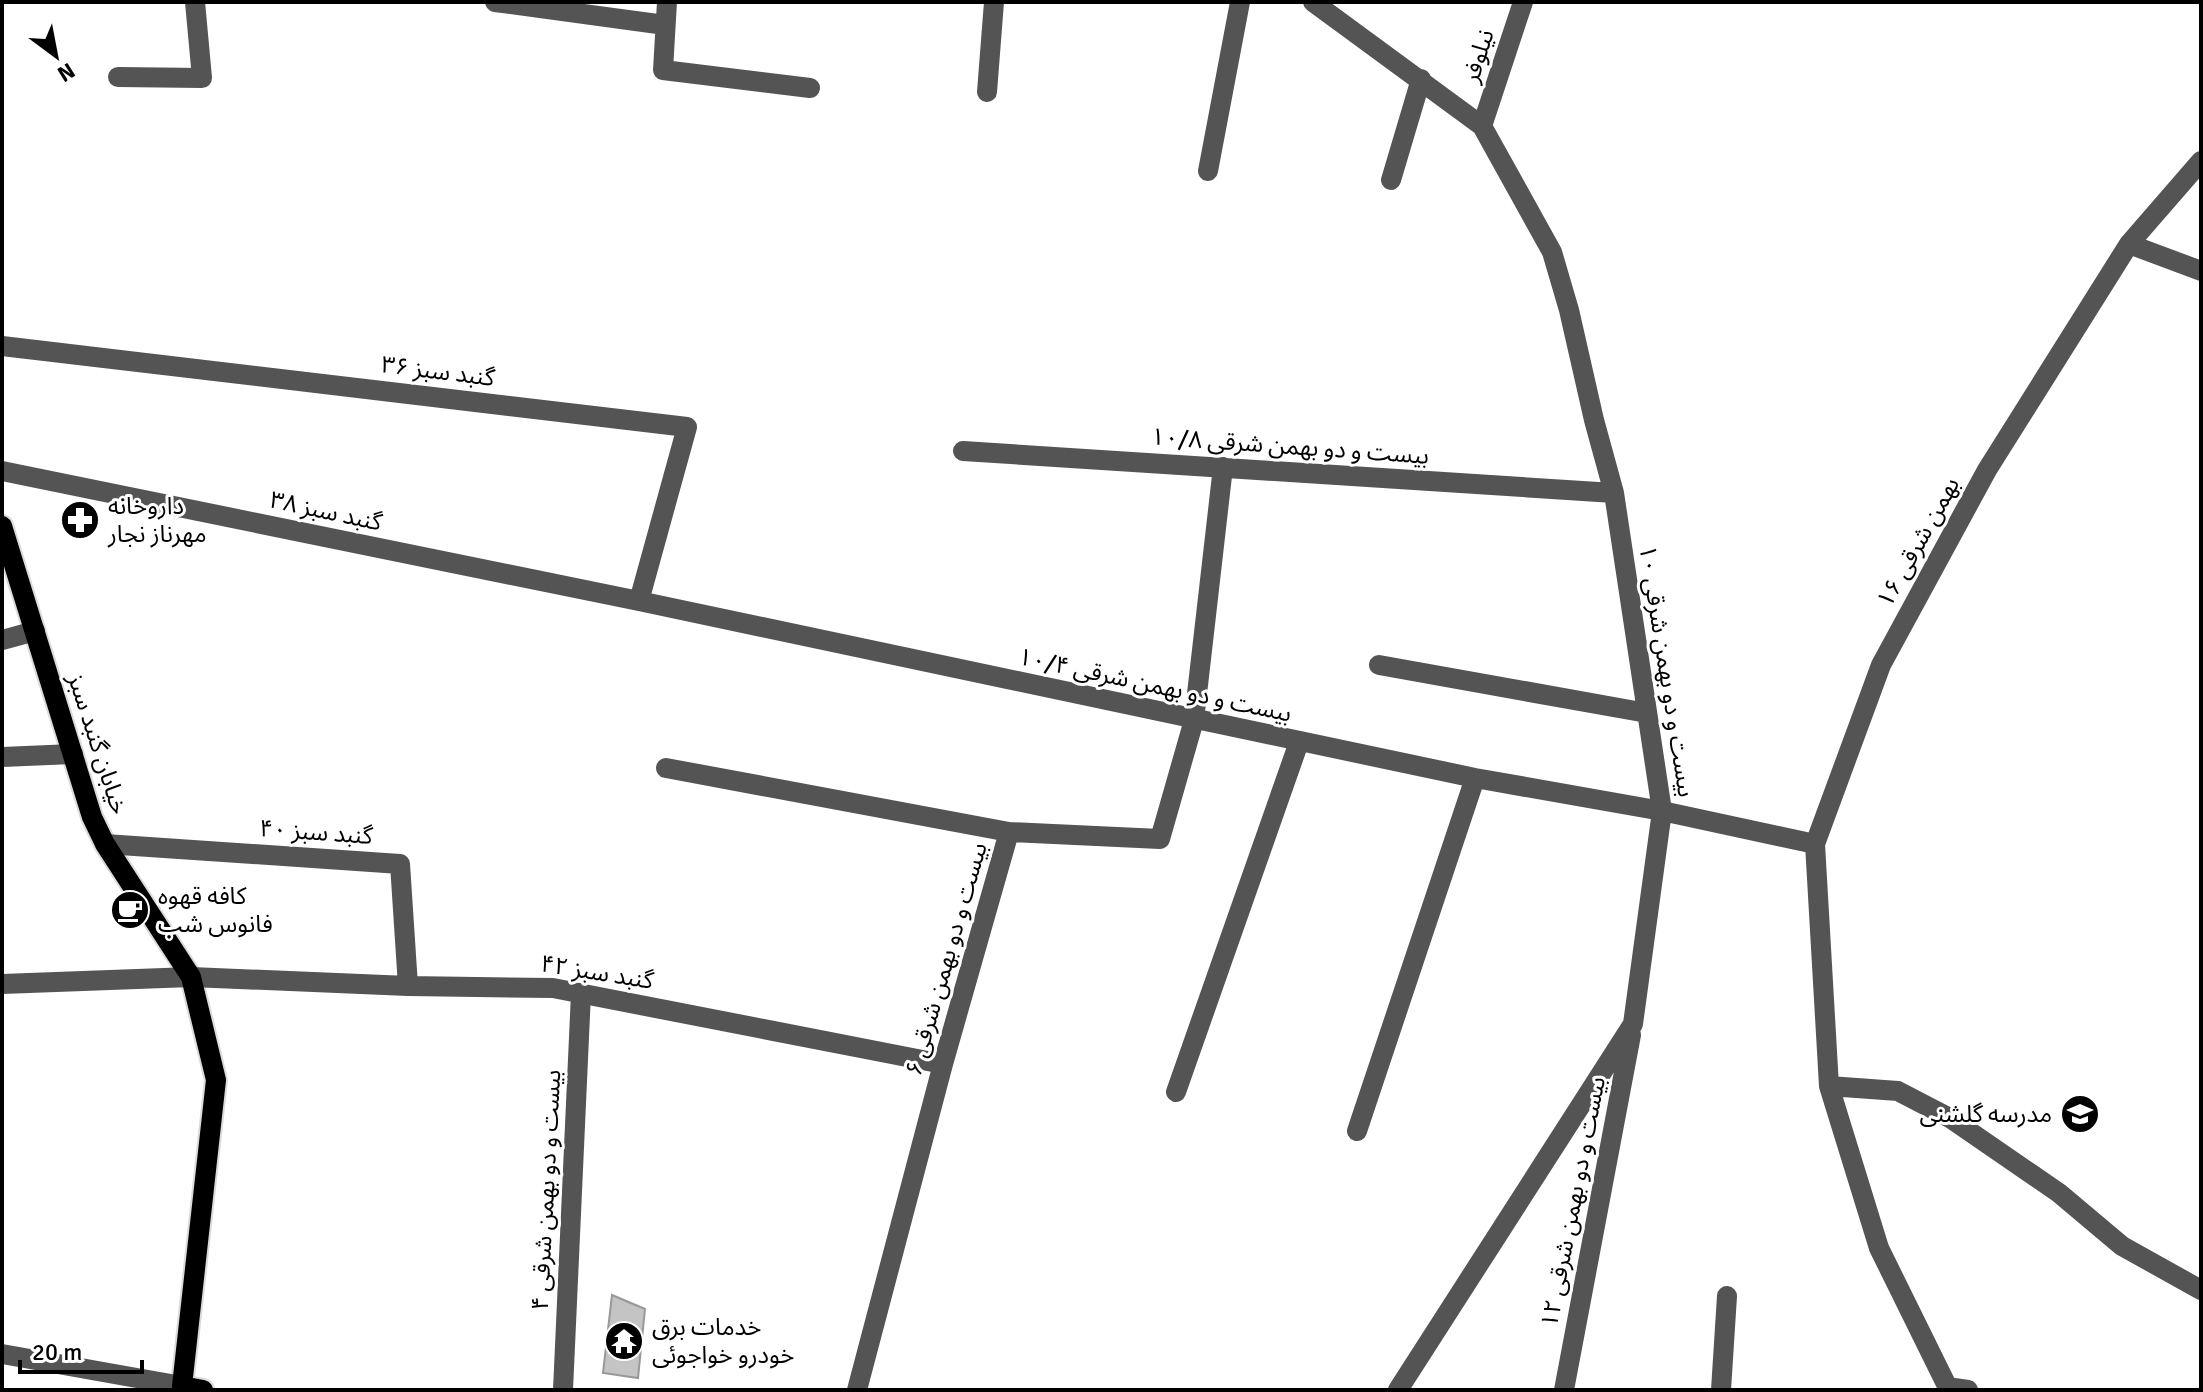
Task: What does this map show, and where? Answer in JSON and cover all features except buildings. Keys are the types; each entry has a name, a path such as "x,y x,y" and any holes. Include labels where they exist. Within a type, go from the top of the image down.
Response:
{"main road":[{"name":"خیابان گنبد سبز","path":"2,526 92,817 105,844 191,977 216,1080 189,1389"}],"street":[{"path":"118,77 202,78 195,2"},
{"path":"495,2 665,25"},
{"path":"667,2 663,70 810,88"},
{"path":"987,92 994,2"},
{"path":"1208,171 1240,2"},
{"name":"بیست و دو بهمن شرقی ۱۰","path":"1313,2 1482,126 1552,252 1614,493 1662,811 1633,1024 1398,1390"},
{"name":"نیلوفر","path":"1482,126 1523,2"},
{"path":"1391,180 1421,79"},
{"name":"بهمن شرقی ۱۶","path":"1815,844 1881,665 1987,470 2129,244 2201,161"},
{"path":"2129,244 2201,271"},
{"name":"گنبد سبز ۳۶","path":"2,346 687,427 639,601"},
{"name":"بیست و دو بهمن شرقی ۱۰/۸","path":"963,451 1614,493"},
{"path":"1009,832 1160,839 1194,720 1223,467"},
{"name":"گنبد سبز ۳۸","path":"2,471 639,601"},
{"name":"بیست و دو بهمن شرقی ۱۰/۴","path":"639,601 1299,742 1475,778 1662,811"},
{"path":"2,640 35,631"},
{"path":"1379,665 1647,713"},
{"path":"1176,1092 1299,742"},
{"path":"2,757 73,754"},
{"name":"بیست و دو بهمن شرقی ۶","path":"666,768 1009,832 943,1064 857,1390"},
{"path":"1357,1131 1475,778"},
{"path":"1662,811 1815,844 1829,1086 1879,1248 1948,1388 1968,1390"},
{"name":"گنبد سبز ۴۰","path":"105,844 400,864 408,986"},
{"name":"گنبد سبز ۴۲","path":"2,984 191,977 408,986 553,988 943,1064"},
{"name":"بیست و دو بهمن شرقی ۴","path":"563,1390 581,993"},
{"name":"بیست و دو بهمن شرقی ۱۲","path":"1564,1390 1633,1024"},
{"path":"1829,1086 1898,1091 1950,1118 2059,1193 2122,1246 2201,1290"},
{"path":"1721,1390 1727,1296"},
{"path":"2,1354 189,1389"}],"place":[{"name":"داروخانه مهرناز نجار","path":"80,520"},
{"name":"کافه قهوه فانوس شب","path":"130,910"},
{"name":"مدرسه گلشنی","path":"2080,1114"},
{"name":"خدمات برق خودرو خواجوئی","path":"624,1341"}]}
